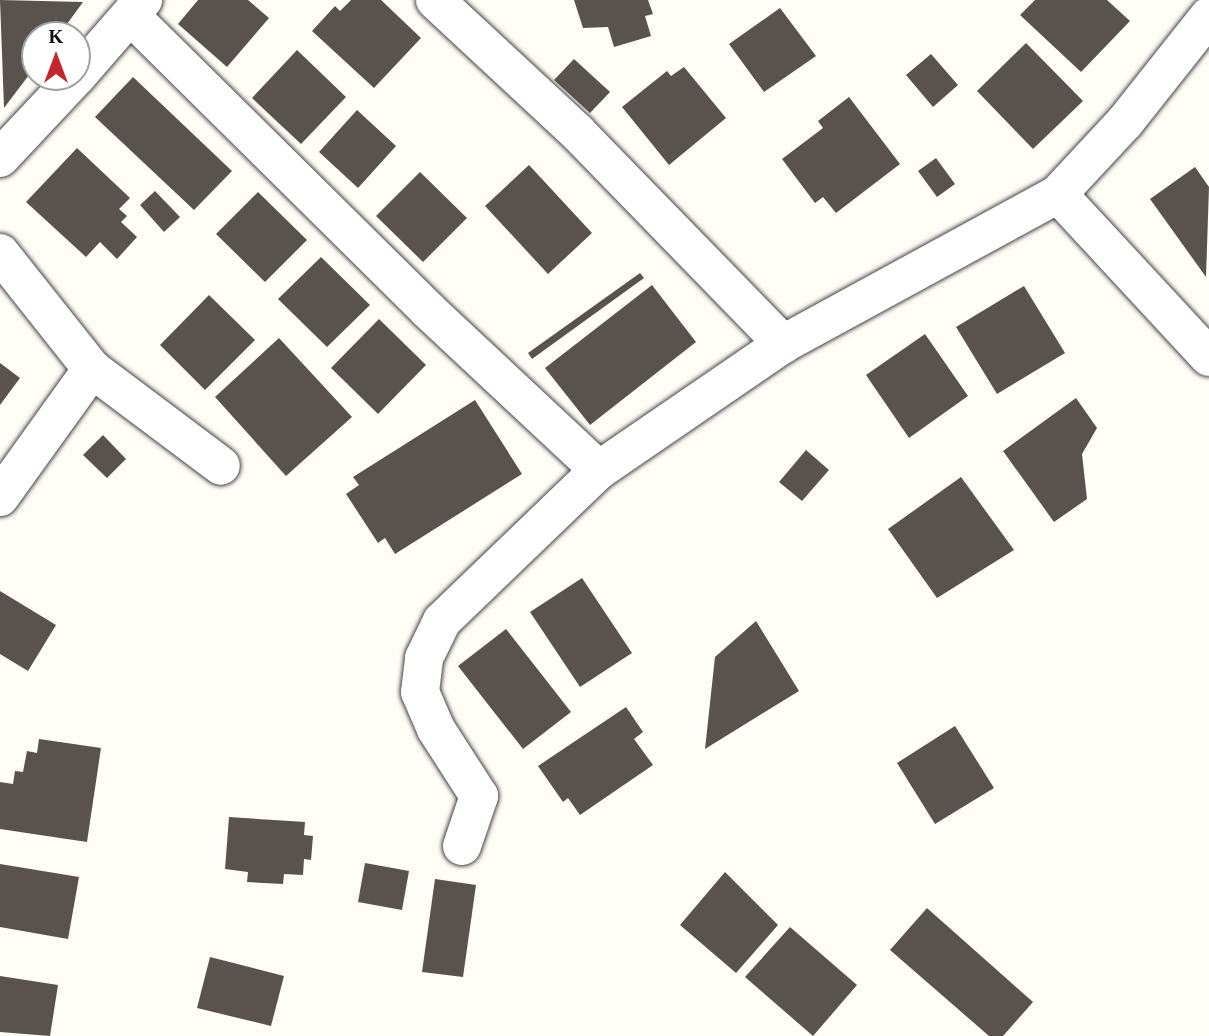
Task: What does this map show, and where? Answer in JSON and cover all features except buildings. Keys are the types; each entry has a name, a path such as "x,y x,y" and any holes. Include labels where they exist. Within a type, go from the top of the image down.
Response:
{"street":[{"path":"448,4 783,344"},
{"path":"91,60 137,9 428,310 599,470"},
{"path":"462,846 479,796 436,729 420,692 424,658 442,621 599,470 783,344 1058,194 1125,122 1209,16"},
{"path":"0,158 62,91"},
{"path":"1058,194 1209,357"},
{"path":"0,253 92,369 221,466"},
{"path":"0,497 92,369"}]}
